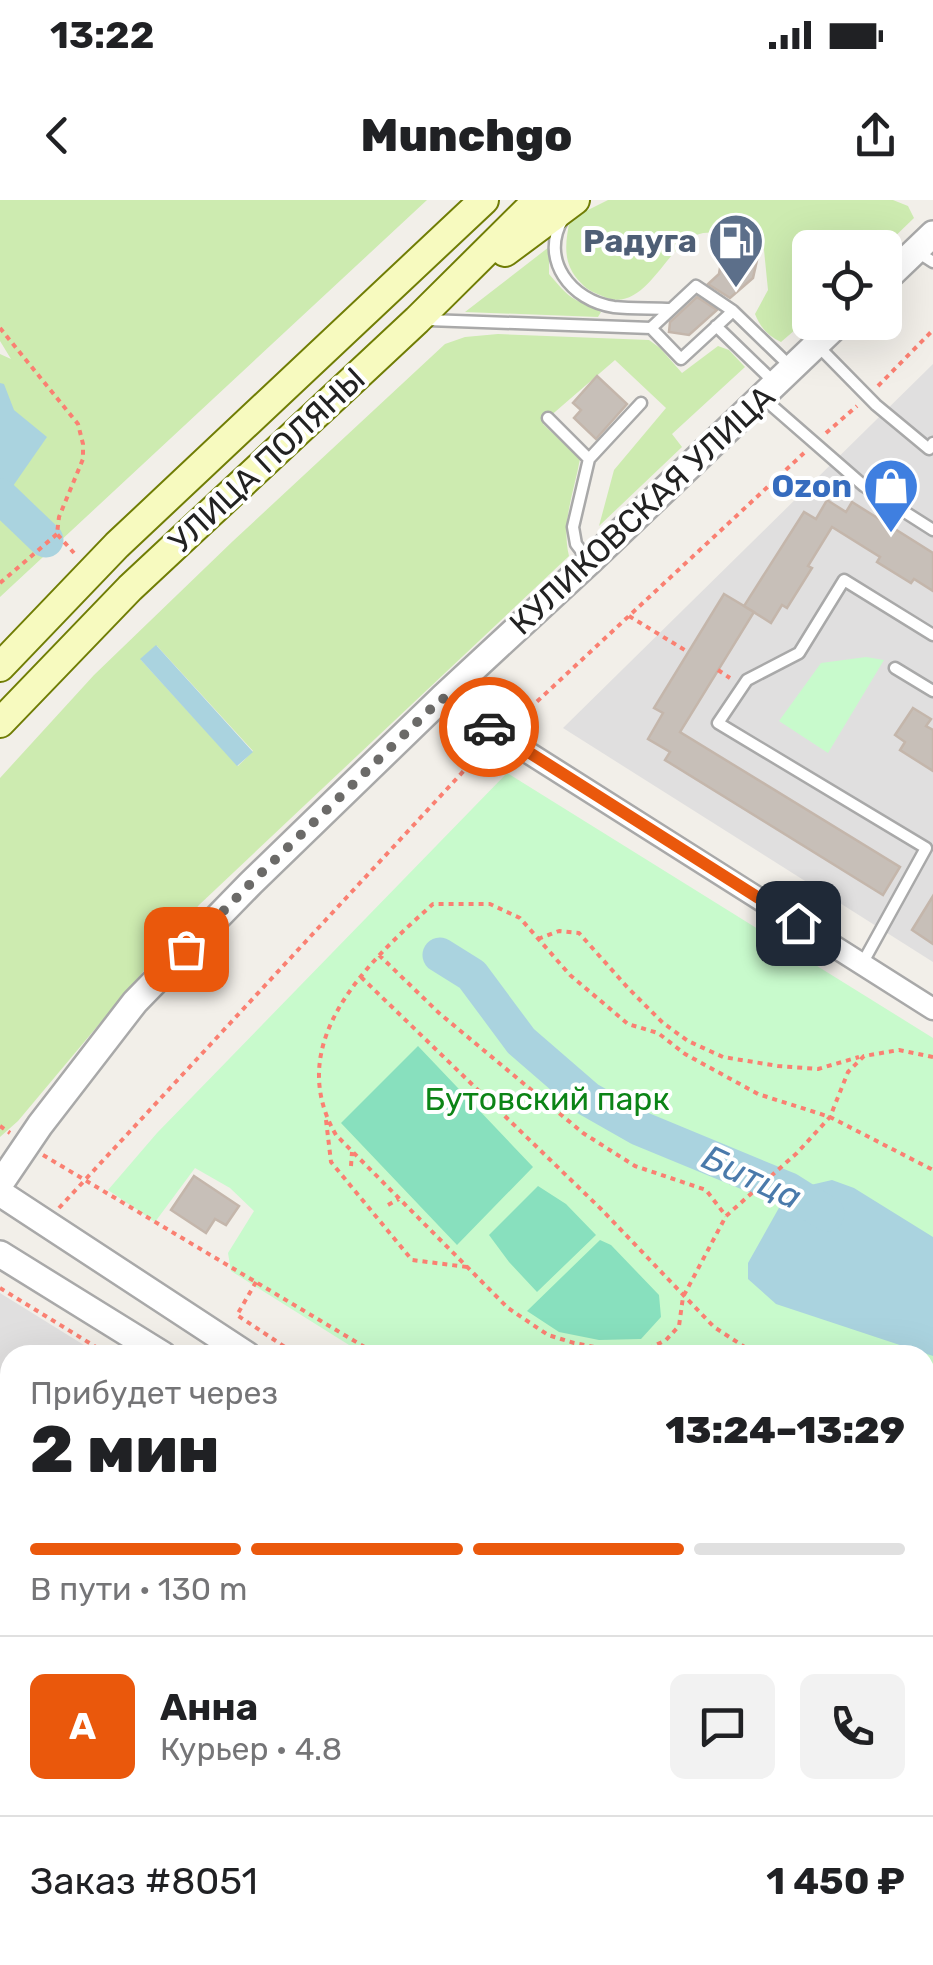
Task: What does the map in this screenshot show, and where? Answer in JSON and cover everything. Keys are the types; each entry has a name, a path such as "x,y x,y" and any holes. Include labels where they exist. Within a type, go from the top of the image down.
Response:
{"main road":[{"name":"УЛИЦА ПОЛЯНЫ","path":"0,667 118,545 484,200"},
{"name":"УЛИЦА ПОЛЯНЫ","path":"0,723 130,588 538,200"},
{"path":"416,320 575,200"}],"street":[{"path":"902,267 927,249"},
{"name":"КУЛИКОВСКАЯ УЛИЦА","path":"0,1184 40,1125 135,1002 442,698 822,340"},
{"path":"442,698 933,1009"},
{"path":"0,1193 232,1345"},
{"path":"0,1254 147,1345"}],"lane":[{"path":"575,200 556,230 554,257 564,279 585,297 611,306 671,308"},
{"path":"651,328 696,286 733,311 815,443 864,486 933,530"},
{"path":"416,320 651,328 681,359 733,311"},
{"path":"716,326 777,383"},
{"path":"817,345 868,397 929,449 933,443"},
{"path":"590,561 576,544 573,527 588,459 642,402"},
{"path":"548,418 588,459"},
{"path":"862,964 926,848 718,723 747,680 799,652 844,580 933,635"},
{"path":"895,668 933,691"}],"path":[{"path":"0,328 78,424 83,459 59,516 57,534 0,583"},
{"path":"514,722 868,397 933,330"},
{"path":"57,534 78,558"},
{"path":"629,616 688,652"},
{"path":"46,1222 486,746"},
{"path":"468,1267 412,1260 331,1162 318,1087 320,1047 342,1000 391,942 434,904 490,904 520,918 570,976 628,1024 658,1033 685,1054 758,1094 830,1117 933,1170"},
{"path":"538,938 559,932 580,933 664,1023 688,1041 723,1057 818,1069 899,1050 933,1057"},
{"path":"379,955 438,1013 583,1133 635,1166 706,1190 726,1216"},
{"path":"361,978 601,1209 714,1327 742,1345"},
{"path":"685,1054 688,1041"},
{"path":"658,1345 679,1326 683,1297 726,1216 830,1117 848,1072 864,1056"},
{"path":"326,1118 352,1152 508,1308 548,1335 584,1345"},
{"path":"350,1166 352,1152"},
{"path":"85,1179 361,1345"},
{"path":"388,1205 399,1198"},
{"path":"256,1282 236,1315 282,1345"},
{"path":"0,1288 93,1345"}],"shaded area":[{"path":"933,364 933,962 563,728"},
{"path":"0,1293 84,1345 0,1345"}],"green space":[{"path":"0,200 427,200 0,597 0,354 11,359 0,341"},
{"path":"608,200 893,200 908,206 914,218 902,230 792,230 792,333 781,342 765,331 755,314 768,290 764,250 757,241 710,232 696,235 644,287 621,300 587,288 575,276 566,245 570,219"},
{"path":"549,247 549,274 572,298 601,312 598,317 465,312"},
{"path":"498,334 649,340 682,373 718,346 729,350 745,367 672,434 682,447 599,526 614,470 666,408 615,360 548,418 543,424 580,459 567,520 569,556 199,905 18,1121 0,1137 0,778 94,675 233,541 445,344 465,337","holes":["157,646 253,751 238,766 141,660"]},
{"path":"866,657 884,660 828,753 779,721 821,663"},
{"name":"Бутовский парк","path":"507,773 933,1038 933,1345 349,1345 231,1271 228,1253 254,1211 230,1188 195,1168 155,1222 108,1190 157,1133"},
{"path":"418,1046 533,1167 457,1245 341,1123"},
{"path":"538,1186 566,1204 596,1235 537,1292 489,1235"},
{"path":"600,1240 611,1245 659,1295 661,1317 641,1339 599,1340 559,1332 527,1311"}],"water":[{"path":"0,383 4,384 14,410 47,437 13,486 52,526 32,544 0,505"},
{"path":"156,645 253,752 237,766 140,659"},
{"path":"832,1180 854,1188 933,1237 933,1345 900,1345 776,1304 748,1279 748,1263 789,1190"}],"building":[{"path":"722,256 757,260 753,278 730,298 708,284 719,274"},
{"path":"697,297 717,310 689,335 669,332 670,322"},
{"path":"597,376 627,404 596,439 574,418 581,410 573,403"},
{"path":"827,500 846,512 852,502 933,553 933,591 914,579 911,583 877,562 880,557 832,527 787,608 782,605 771,623 744,606 804,512 816,519"},
{"path":"724,594 754,612 680,732 900,867 883,895 665,760 670,752 648,739 663,713 654,708"},
{"path":"913,708 931,719 926,726 933,730 933,771 900,750 905,742 895,735"},
{"path":"933,896 933,944 912,930"},
{"path":"194,1176 239,1206 226,1225 215,1219 206,1233 171,1210"}],"waterway":[{"name":"Битца","path":"0,496 46,540"},
{"name":"Битца","path":"440,955 472,975 521,1041 588,1099 639,1128 789,1190 827,1214"}],"way so far":[{"path":"186,949 442,698 489,727"}],"place":[{"name":"Радуга","path":"736,290"},
{"name":"Ozon","path":"891,535"}],"route":[{"path":"489,727 798,923"}]}
